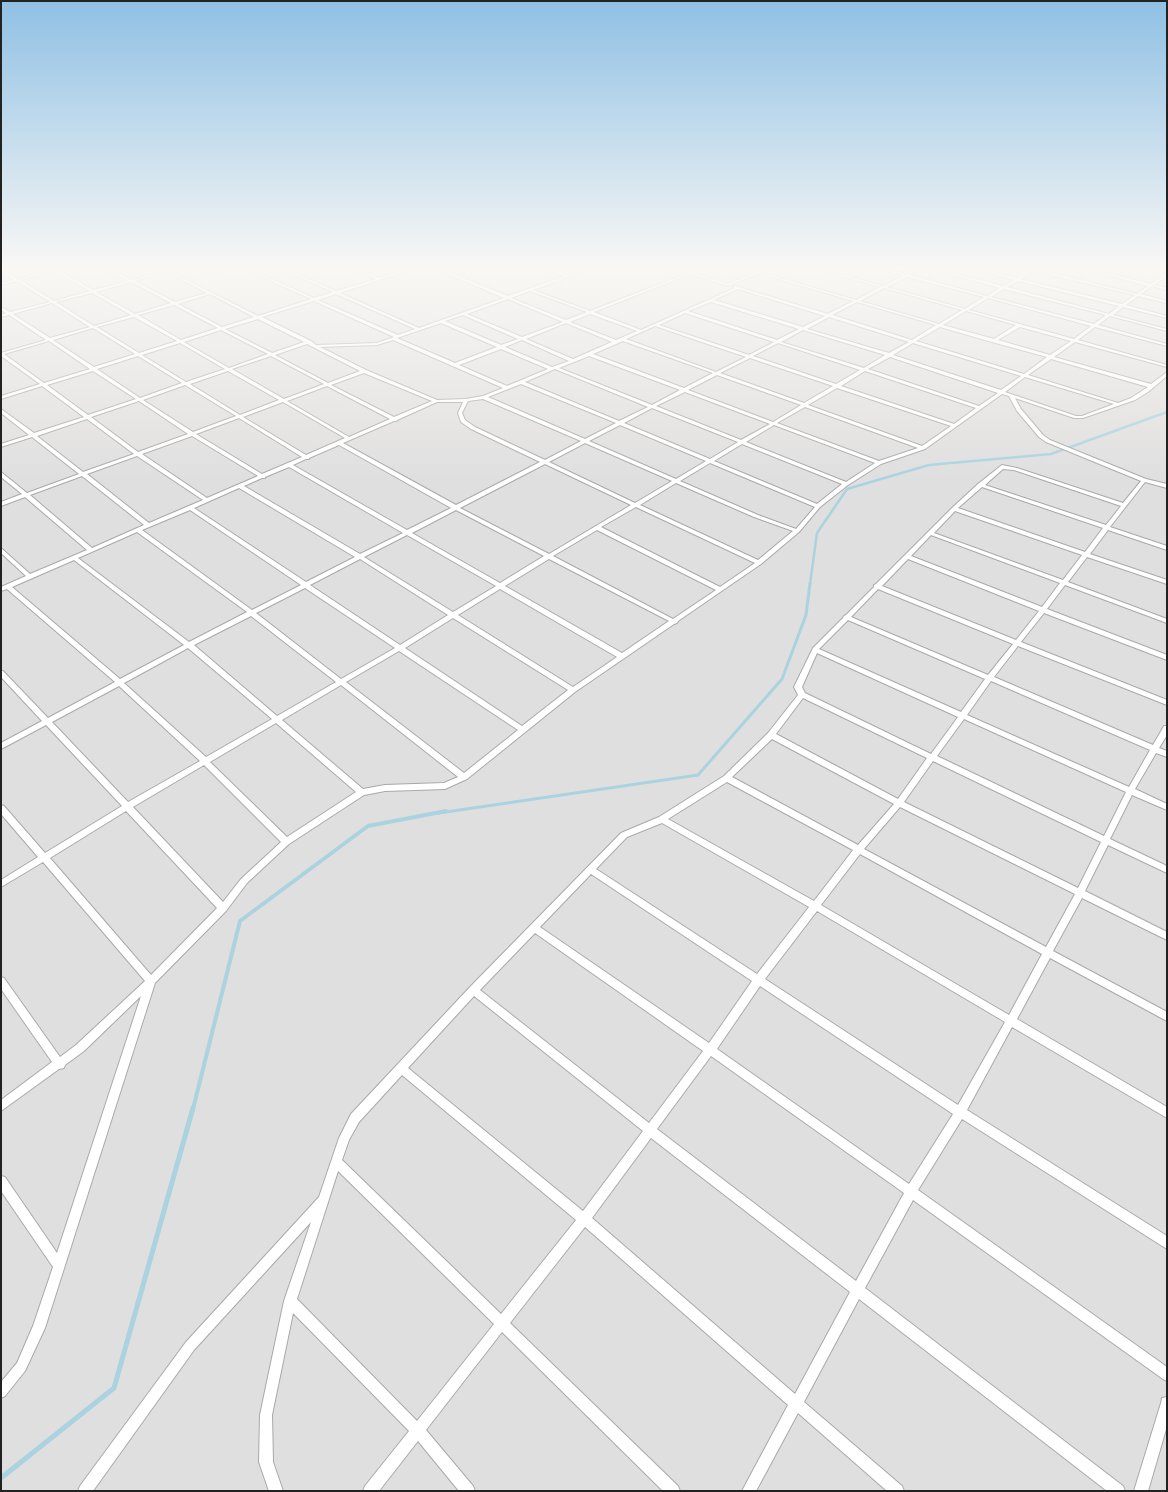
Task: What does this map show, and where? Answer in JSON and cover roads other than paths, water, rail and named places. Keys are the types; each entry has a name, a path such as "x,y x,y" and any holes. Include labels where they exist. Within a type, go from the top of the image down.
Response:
{"street":[{"path":"49,340 1,354 138,454 207,500"},
{"path":"52,340 192,434 263,476"},
{"path":"116,340 307,458"},
{"path":"174,340 350,439"},
{"path":"1,398 186,340"},
{"path":"241,340 395,420"},
{"path":"304,340 364,370 436,401"},
{"path":"316,346 367,345 386,340"},
{"path":"402,340 507,388"},
{"path":"484,340 846,484"},
{"path":"455,365 524,340 573,361"},
{"path":"610,340 616,342"},
{"path":"286,842 204,761 119,682 4,588 436,401 484,397 622,340 923,448"},
{"path":"700,340 953,425"},
{"path":"770,340 979,407"},
{"path":"1,746 190,645 619,423 718,374 781,340"},
{"path":"838,340 1076,417 1083,417 1139,396 1167,373"},
{"path":"1,884 128,806 401,647 710,460 806,406 912,340 1118,404"},
{"path":"989,340 1150,386"},
{"path":"1,1106 60,1064 151,981 223,908 244,882 286,842 362,792 385,788 444,786 464,777 521,729 573,690 759,563 797,531 818,506 846,484 879,463 923,448 1075,340 1167,366"},
{"path":"1146,340 1167,345"},
{"path":"1,446 309,342"},
{"path":"589,354 879,463"},
{"path":"1,504 364,370"},
{"path":"521,382 818,506"},
{"path":"1011,395 1019,410 1040,436 1048,441 1144,480 1167,486"},
{"path":"484,397 676,481 797,531"},
{"path":"466,400 460,413 463,421 472,428 759,563"},
{"path":"1,410 149,526"},
{"path":"340,443 456,508 675,622"},
{"path":"290,465 623,657"},
{"path":"1123,506 1009,467 1002,467 954,509 815,650 798,687 802,695 1167,870"},
{"path":"1,474 91,550"},
{"path":"370,1491 584,1219 710,1050 758,980 859,849 899,803 962,714 1144,480"},
{"path":"980,485 1167,548"},
{"path":"240,486 360,557 573,690"},
{"path":"191,508 521,729"},
{"path":"954,509 1167,582"},
{"path":"598,528 721,590"},
{"path":"138,530 252,613 464,777"},
{"path":"930,533 1167,621"},
{"path":"1,550 30,577"},
{"path":"907,557 1167,658"},
{"path":"74,558 190,645 362,792"},
{"path":"876,586 1167,703"},
{"path":"846,617 1167,754"},
{"path":"815,650 1167,807"},
{"path":"1,673 48,720 223,908"},
{"path":"276,1491 266,1462 266,1414 290,1301 344,1138 354,1118 473,990 624,835 662,819 727,778 771,735 802,695"},
{"path":"749,1491 910,1193 960,1112 1010,1022 1107,842 1130,791 1167,728"},
{"path":"771,735 899,803 1167,936"},
{"path":"727,778 1167,1016"},
{"path":"1,808 151,981"},
{"path":"662,819 816,906 1167,1113"},
{"path":"590,869 960,1112 1167,1243"},
{"path":"535,928 1167,1375"},
{"path":"1,981 60,1064"},
{"path":"1,1392 21,1367 39,1328 151,981"},
{"path":"473,990 651,1131 1118,1491"},
{"path":"401,1068 584,1219 896,1491"},
{"path":"336,1162 673,1491"},
{"path":"1,1181 59,1266"},
{"path":"85,1491 190,1346 325,1198"},
{"path":"290,1301 417,1430 468,1491"},
{"path":"1141,1491 1167,1403"}],"waterway":[{"path":"810,584 817,533 847,489 929,465 1051,454 1167,412"},
{"path":"439,813 698,775 782,679 806,615 810,583"},
{"path":"193,1109 240,921 368,826 446,811"},
{"path":"1,1478 114,1388 193,1108"}]}
